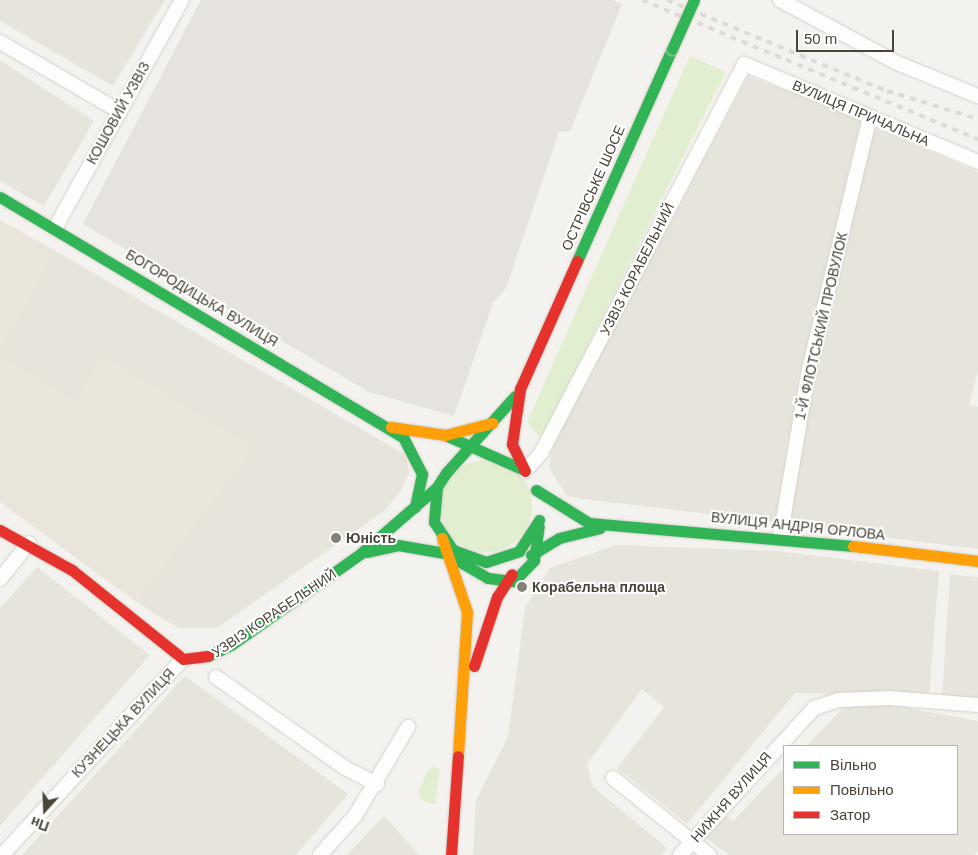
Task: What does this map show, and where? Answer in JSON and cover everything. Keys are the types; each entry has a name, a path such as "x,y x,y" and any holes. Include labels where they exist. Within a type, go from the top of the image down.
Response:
{"street":[{"name":"КОШОВИЙ УЗВІЗ","path":"55,228 182,0"},
{"name":"ОСТРІВСЬКЕ ШОСЕ","path":"525,471 512,444 513,411 520,389 694,0"},
{"path":"780,0 895,62 978,96"},
{"path":"0,42 119,111"},
{"name":"ВУЛИЦЯ ПРИЧАЛЬНА","path":"744,64 978,162"},
{"name":"УЗВІЗ КОРАБЕЛЬНИЙ","path":"525,471 541,453 744,64"},
{"name":"1-Й ФЛОТСЬКИЙ ПРОВУЛОК","path":"780,538 810,369 870,117"},
{"name":"БОГОРОДИЦЬКА ВУЛИЦЯ","path":"0,197 388,426 411,446 437,488"},
{"name":"ОСТРІВСЬКЕ ШОСЕ","path":"459,462 520,389"},
{"name":"БОГОРОДИЦЬКА ВУЛИЦЯ","path":"445,434 492,423"},
{"name":"БОГОРОДИЦЬКА ВУЛИЦЯ","path":"388,426 445,434 494,455"},
{"name":"БОГОРОДИЦЬКА ВУЛИЦЯ","path":"411,446 422,474 415,507"},
{"path":"448,552 475,574 508,582 521,578 538,550 536,490 525,471 494,455 459,462 437,488 433,504 442,538 448,552 458,575 467,612 464,704 451,855"},
{"name":"УЗВІЗ КОРАБЕЛЬНИЙ","path":"184,659 200,660 225,648 360,554 437,488"},
{"name":"ВУЛИЦЯ АНДРІЯ ОРЛОВА","path":"536,490 575,518 614,527 780,538 978,561"},
{"path":"464,704 489,618 508,582 523,559 538,520"},
{"name":"ВУЛИЦЯ АНДРІЯ ОРЛОВА","path":"523,559 574,533 614,527"},
{"path":"0,530 29,543 72,570 184,659"},
{"path":"442,538 469,559 523,559"},
{"path":"503,559 531,538"},
{"path":"0,579 29,543"},
{"name":"УЗВІЗ КОРАБЕЛЬНИЙ","path":"360,554 385,547 423,547 469,559"},
{"path":"423,547 458,575"},
{"name":"КУЗНЕЦЬКА ВУЛИЦЯ","path":"2,855 184,659"},
{"path":"216,677 345,768 377,784"},
{"name":"НИЖНЯ ВУЛИЦЯ","path":"680,855 814,708 839,700 890,698 978,705"},
{"path":"320,855 377,784 408,727"},
{"path":"613,778 709,855"}],"shaded area":[{"path":"0,0 165,0 113,86 0,21"},
{"path":"201,0 612,0 622,4 570,131 559,132 506,288 493,303 454,416 369,392 83,224"},
{"path":"0,60 94,121 44,206 0,181"},
{"path":"748,76 861,120 799,378 775,522 568,497 549,468 552,445"},
{"path":"874,128 978,172 978,371 969,405 978,407 978,549 786,525 810,393"},
{"path":"0,220 54,250 0,347"},
{"path":"54,250 406,455 409,473 401,491 384,511 217,628 178,628 135,601 251,448 103,358 76,404 0,357 0,347"},
{"path":"0,357 76,404 103,358 251,448 135,601 0,502"},
{"path":"616,545 777,551 939,571 929,697 795,693 687,824 617,768 664,707 642,689 587,764 593,787 667,848 661,855 473,855 476,800 508,737 525,608 550,568"},
{"path":"37,567 150,655 0,826 0,608"},
{"path":"950,574 978,577 978,701 942,697"},
{"path":"185,676 348,794 303,847 295,855 22,855"},
{"path":"891,705 978,721 978,851 974,855 729,855 706,838 725,815 733,821 783,769 783,835 958,835 958,745 807,745 844,707"},
{"path":"384,816 419,855 347,855"}],"green space":[{"path":"690,56 726,72 541,438 527,422"},
{"name":"Корабельна площа","path":"486,460 495,461 512,468 524,480 531,497 531,515 524,532 512,544 495,551 486,552 477,551 460,544 448,532 441,515 440,506 441,497 448,480 460,468 477,461"},
{"path":"433,767 440,769 435,804 421,800 419,792 427,771"}],"railway":[{"path":"642,0 978,139"},
{"path":"667,0 887,91 978,119"}],"traffic: fast":[{"path":"672,49 694,0"},
{"path":"577,261 672,49"},
{"path":"0,197 403,437 422,474 415,507"},
{"path":"515,396 446,473 437,487 434,522 453,550 486,562 519,551 539,520"},
{"path":"445,435 524,470"},
{"path":"208,656 231,645 360,554 437,487"},
{"path":"536,490 589,523 853,546"},
{"path":"455,559 488,578 514,581 534,560 539,526"},
{"path":"531,555 559,538 600,528"},
{"path":"366,552 398,545 456,555"}],"traffic: slow":[{"path":"391,427 445,435 492,423"},
{"path":"442,538 467,612 458,756"},
{"path":"853,546 978,561"}],"traffic: jam":[{"path":"525,471 512,444 520,389 577,261"},
{"path":"0,530 72,570 183,659 208,656"},
{"path":"474,666 497,597 512,574"},
{"path":"451,855 458,756"}],"place":[{"name":"Юність","path":"336,538"},
{"name":"Корабельна площа","path":"522,587"}]}
